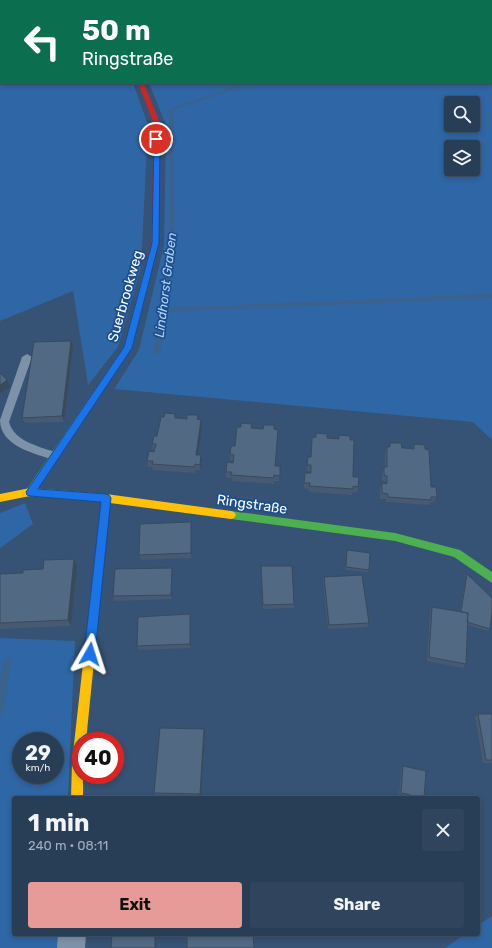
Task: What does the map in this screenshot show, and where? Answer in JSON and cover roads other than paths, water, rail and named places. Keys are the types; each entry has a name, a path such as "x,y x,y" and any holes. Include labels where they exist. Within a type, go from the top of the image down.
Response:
{"street":[{"name":"Suerbrookweg","path":"30,492 128,348 155,243 156,124 141,84"},
{"name":"Ringstraße","path":"0,498 30,492 106,498 395,537 458,554 492,578"},
{"path":"77,796 78,762 106,498"},
{"path":"71,948 72,936"}],"lane":[{"path":"27,357 4,422 4,428 13,438 31,448 55,456"}],"waterway":[{"name":"Lindhorst Graben","path":"157,352 172,243 171,109 247,84"},
{"path":"163,310 492,296"},
{"name":"Lindhorst Graben","path":"0,711 7,662"}]}
